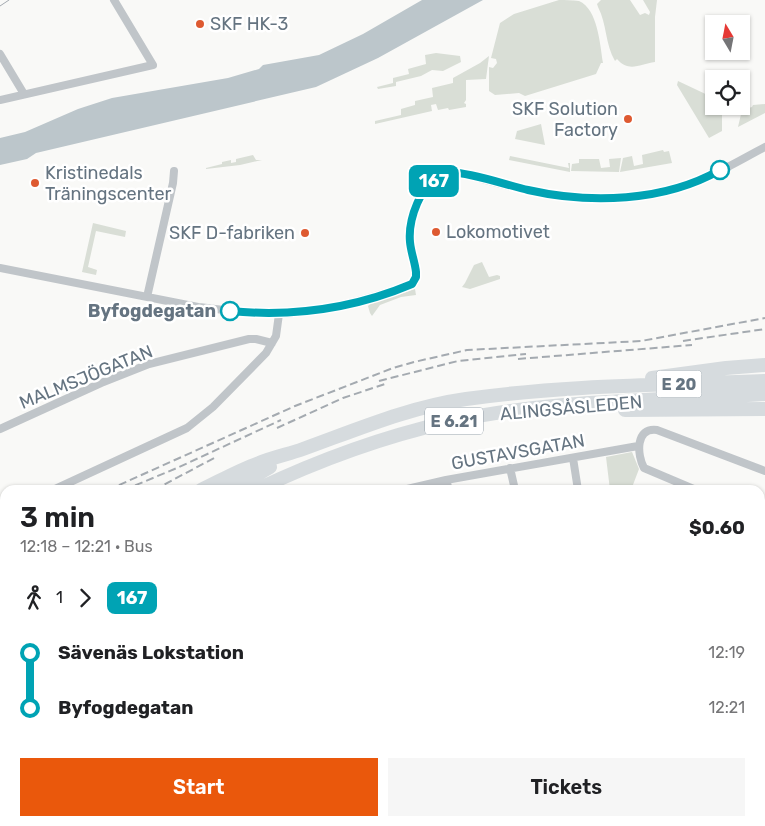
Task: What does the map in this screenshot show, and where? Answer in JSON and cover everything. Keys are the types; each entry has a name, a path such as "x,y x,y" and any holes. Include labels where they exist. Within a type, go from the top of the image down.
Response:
{"highway":[{"path":"592,386 707,370 765,365"},
{"name":"ALINGSÅSLEDEN","path":"301,450 380,421 464,399 592,386 765,381"},
{"name":"ALINGSÅSLEDEN","path":"295,472 403,434 450,422 523,410 593,402 765,394"},
{"path":"559,406 594,410 765,409"},
{"name":"E 6.21","path":"252,484 301,450"},
{"name":"E 20","path":"212,485 258,463 301,450"},
{"path":"274,485 295,472"},
{"name":"E 6.21","path":"252,484 295,472"}],"street":[{"path":"0,100 153,65 114,0"},
{"path":"0,54 24,94"},
{"path":"0,268 230,311 280,314 322,310 412,284 416,277 416,272 410,241 411,222 426,190 436,179 445,174 462,173 530,191 554,194 589,198 631,196 661,192 688,185 765,147"},
{"path":"147,297 173,183 174,171"},
{"path":"64,485 193,424 213,407 266,353 278,329 280,314"},
{"name":"MALMSJÖGATAN","path":"0,429 101,383 149,364 249,339 272,343"},
{"path":"684,485 644,468 638,446 646,431 649,429 657,430 765,471"},
{"name":"GUSTAVSGATAN","path":"424,485 638,446"},
{"path":"572,458 577,485"},
{"path":"510,468 514,485"},
{"path":"446,480 448,485"}],"shaded area":[{"path":"422,0 483,0 378,58 316,87 36,153 27,159 0,165 0,138 25,132 78,109 112,98 228,78 259,69 263,65 319,55 363,34"},
{"path":"559,0 579,1 585,5 594,19 603,63 601,63 596,74 525,96 519,93 495,95 489,91 489,67 493,68 497,63 496,59 491,58 500,23 514,14"},
{"path":"601,0 630,0 640,15 645,13 649,15 650,12 643,0 657,0 655,62 630,67 617,59 615,61 609,48 603,20 597,4"},
{"path":"436,53 460,56 461,62 443,71 432,70 421,76 396,82 396,86 378,89 377,87 393,83 393,78 409,74 408,69 426,64 425,55"},
{"path":"489,56 486,79 466,80 466,100 464,103 466,107 438,110 436,104 431,105 432,111 375,124 375,121 401,115 401,109 415,105 415,101 433,97 432,88 453,83 453,78"},
{"path":"678,81 705,94 705,115 722,115 722,131 709,138 677,85"},
{"path":"765,104 765,113 738,127 741,115 750,115 750,108 753,105"},
{"path":"541,124 545,145 515,139 517,131"},
{"path":"663,150 664,152 669,151 672,163 620,172 623,158 632,156 634,166 643,164 642,155"},
{"path":"253,155 256,160 262,160 206,169 222,164 222,162 231,160 231,163 236,162 236,159"},
{"path":"510,156 569,168 568,163 570,163 570,172 509,160"},
{"path":"621,158 619,172 571,171 572,164 579,163 579,159 599,159 601,168 610,167 609,159"},
{"path":"93,223 126,231 125,237 96,231 88,267 97,270 96,275 82,272"},
{"path":"482,262 489,277 497,275 500,276 500,279 470,289 462,287 474,265"},
{"path":"415,289 416,295 401,297 380,305 372,316 370,313 368,306 370,304"},
{"path":"632,452 639,469 633,485 609,485 606,457"}],"tram line":[{"path":"0,6 9,0"}],"railway":[{"path":"119,485 295,406 393,368 414,362 467,350 641,341 765,318"},
{"path":"683,341 765,329"},
{"path":"518,359 692,345"},
{"path":"379,381 458,361 526,354"},
{"path":"277,428 343,398 388,383"},
{"path":"136,485 281,420"},
{"path":"163,485 216,457"}],"bus line":[{"name":"167","path":"230,311 280,314 322,310 412,284 416,277 416,272 410,247 411,222 421,197 430,184 445,174 462,173 530,191 589,198 606,198 671,190 694,183 720,170"}],"place":[{"name":"SKF HK-3","path":"200,24"},
{"name":"SKF Solution Factory","path":"628,119"},
{"name":"Kristinedals Träningscenter","path":"35,183"},
{"name":"Lokomotivet","path":"436,232"},
{"name":"SKF D-fabriken","path":"305,233"},
{"name":"Byfogdegatan","path":"230,311"}]}
